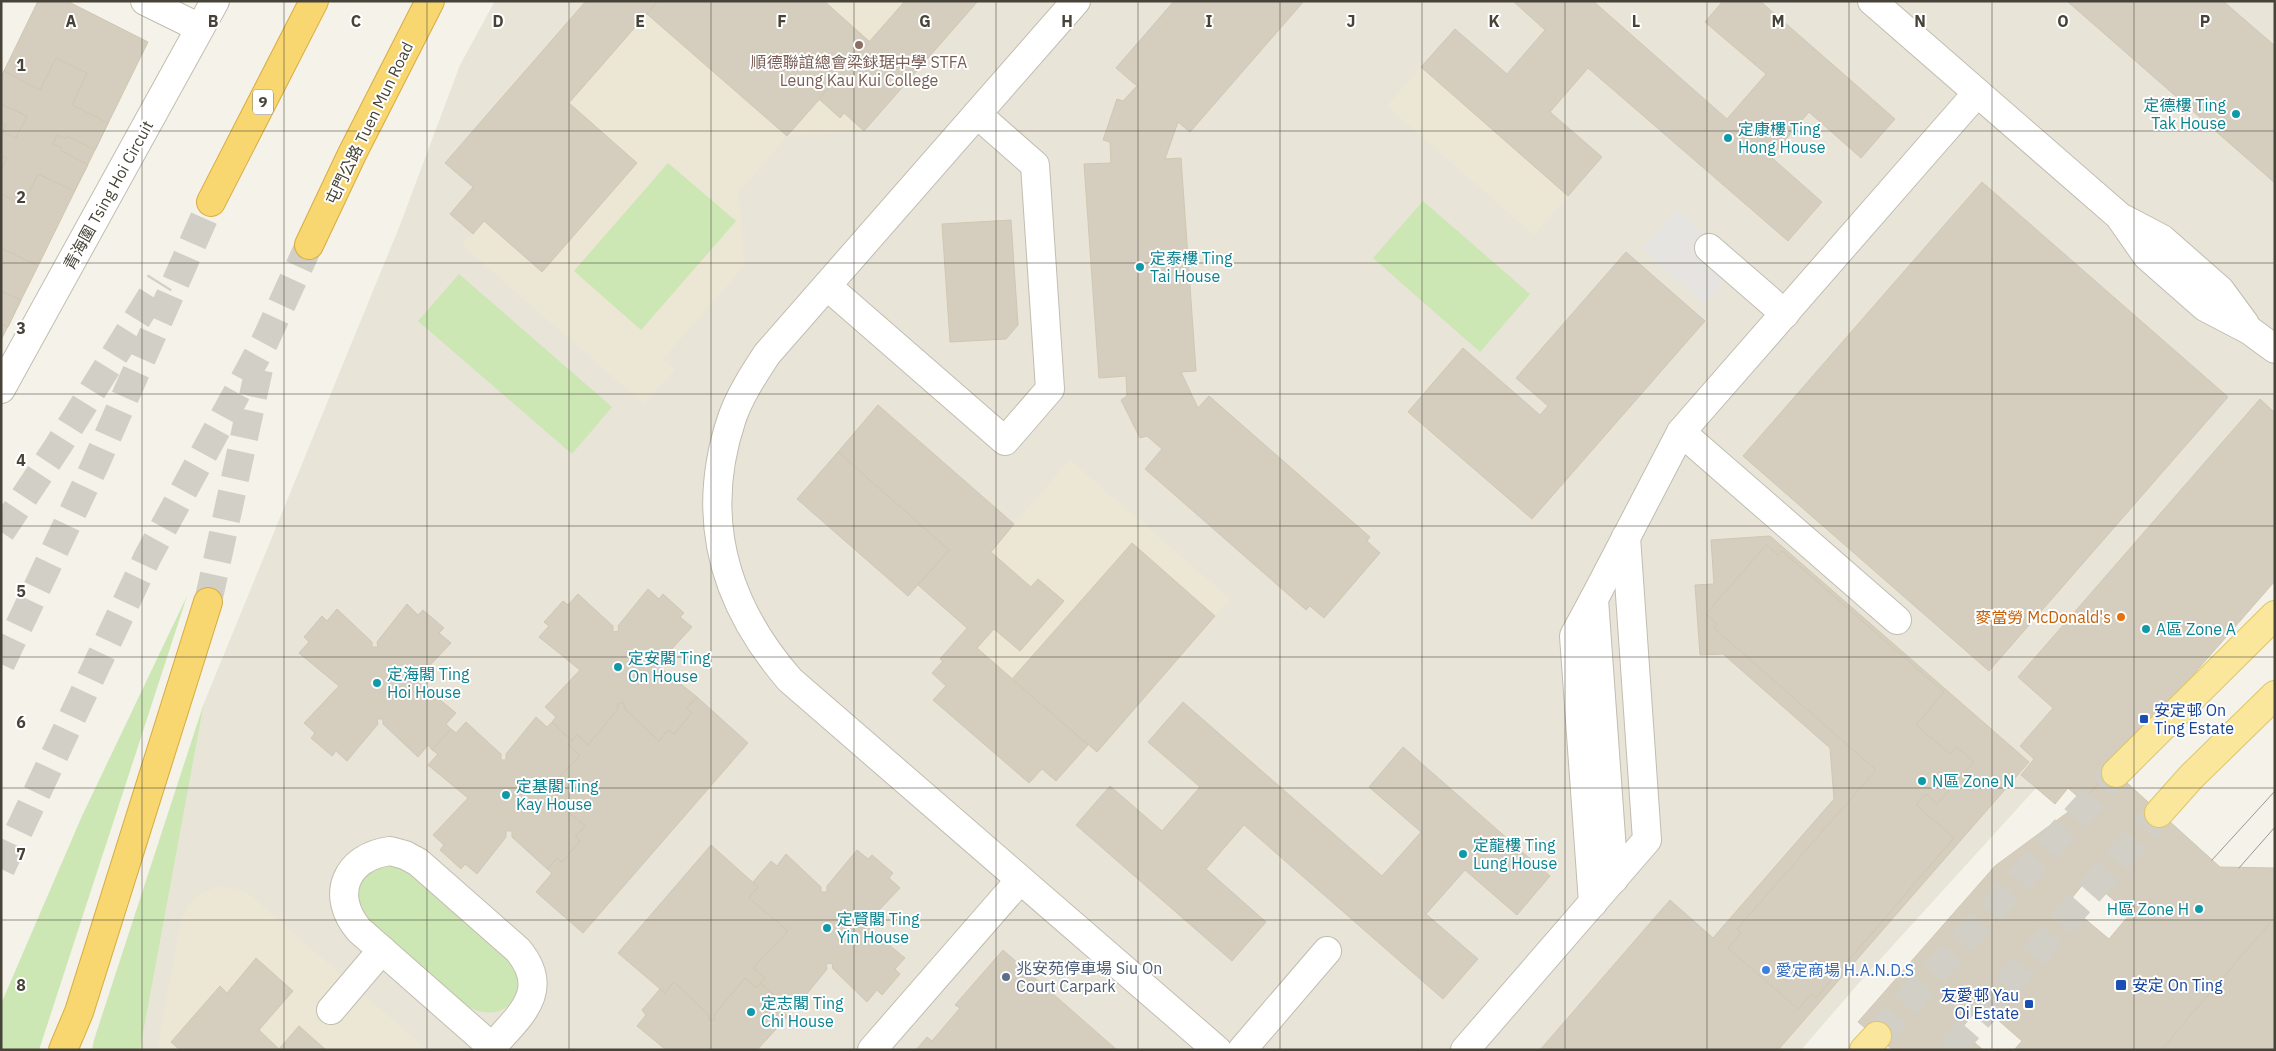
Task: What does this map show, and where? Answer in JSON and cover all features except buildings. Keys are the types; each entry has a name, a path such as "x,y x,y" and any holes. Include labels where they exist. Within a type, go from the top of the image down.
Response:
{"highway":[{"name":"9","path":"210,202 314,1"},
{"name":"屯門公路 Tuen Mun Road","path":"309,245 352,154 430,1"},
{"path":"63,1050 79,1012 208,602"},
{"path":"73,1050 79,1012"}],"main road":[{"path":"2116,773 2275,615"},
{"path":"2159,813 2191,776 2275,695"}],"street":[{"path":"145,1 200,28"},
{"name":"青海圍 Tsing Hoi Circuit","path":"1,389 215,1"},
{"path":"1076,1 767,354 748,384 733,416 723,450 718,485 718,521 723,556 733,590 748,622 766,653 790,680 1217,1050"},
{"path":"1872,1 2118,216 2147,256 2205,307 2249,330 2275,349"},
{"path":"1593,903 1574,636 1681,432 1977,92"},
{"path":"827,286 1005,441 1050,389 1035,165 977,114"},
{"path":"1709,248 1785,314"},
{"path":"1681,432 1897,620"},
{"path":"1465,1050 1647,840 1626,538"},
{"path":"1594,599 1614,879"},
{"path":"390,852 405,855 418,862 518,950 528,962 533,977 533,992 527,1007 494,1048 382,950 359,930 349,918 344,904 344,888 350,873 360,861 374,854 390,852"},
{"path":"872,1050 1020,880"},
{"path":"331,1010 382,950"},
{"path":"1242,1050 1327,951"}],"shaded area":[{"name":"安定邨 On Ting Estate","path":"495,1 2275,1 2275,568 2037,787 1865,976 1801,1050 140,1050 204,703 400,225 460,65"},
{"path":"586,1 978,1 864,131 787,136 739,192 744,266 663,359 675,369 644,404 462,245 472,233 450,214 473,187 445,163"},
{"path":"1421,67 1568,196 1534,235 1387,106"},
{"path":"1677,210 1739,264 1705,304 1642,249"},
{"path":"878,405 1014,524 1070,460 1230,599 1097,752 1088,745 1056,781 1042,769 1029,783 933,700 946,686 932,673 943,661 940,659 966,627 918,585 908,596 797,499"},
{"path":"216,887 234,888 249,894 427,1050 157,1050 181,921 188,906 200,894"}],"green space":[{"path":"668,163 736,221 641,330 574,271"},
{"path":"1423,201 1530,294 1480,352 1373,258"},
{"path":"459,274 612,407 572,454 418,321"},
{"path":"187,596 39,1050 1,1050 1,1004 82,816"},
{"path":"204,703 140,1050 92,1050 94,1040"},
{"path":"389,866 400,868 410,874 508,959 515,972 517,984 516,994 511,1003 503,1009 493,1012 480,1011 467,1006 370,922 359,904 359,889 362,882 373,871"}],"tunnel":[{"path":"1,664 95,465 211,202"},
{"path":"1,869 147,558 265,341 309,245"},
{"path":"1,532 58,446 160,282"},
{"path":"208,602 259,369"},
{"path":"1877,1036 2116,773"},
{"path":"1950,1050 2159,813"}],"tram line":[{"path":"2212,860 2275,791"},
{"path":"2239,868 2275,827"}],"place":[{"name":"順德聯誼總會梁銶琚中學 STFA Leung Kau Kui College","path":"859,45"},
{"name":"定德樓 Ting Tak House","path":"2236,114"},
{"name":"定康樓 Ting Hong House","path":"1728,138"},
{"name":"定泰樓 Ting Tai House","path":"1140,267"},
{"name":"麥當勞 McDonald's","path":"2121,617"},
{"name":"A區 Zone A","path":"2146,629"},
{"name":"定安閣 Ting On House","path":"618,667"},
{"name":"定海閣 Ting Hoi House","path":"377,683"},
{"name":"安定邨 On Ting Estate","path":"2144,719"},
{"name":"N區 Zone N","path":"1922,781"},
{"name":"定基閣 Ting Kay House","path":"506,795"},
{"name":"定龍樓 Ting Lung House","path":"1463,854"},
{"name":"H區 Zone H","path":"2199,909"},
{"name":"定賢閣 Ting Yin House","path":"827,928"},
{"name":"愛定商場 H.A.N.D.S","path":"1766,970"},
{"name":"兆安苑停車場 Siu On Court Carpark","path":"1006,977"},
{"name":"安定 On Ting","path":"2121,985"},
{"name":"友愛邨 Yau Oi Estate","path":"2029,1004"},
{"name":"定志閣 Ting Chi House","path":"751,1012"}]}
